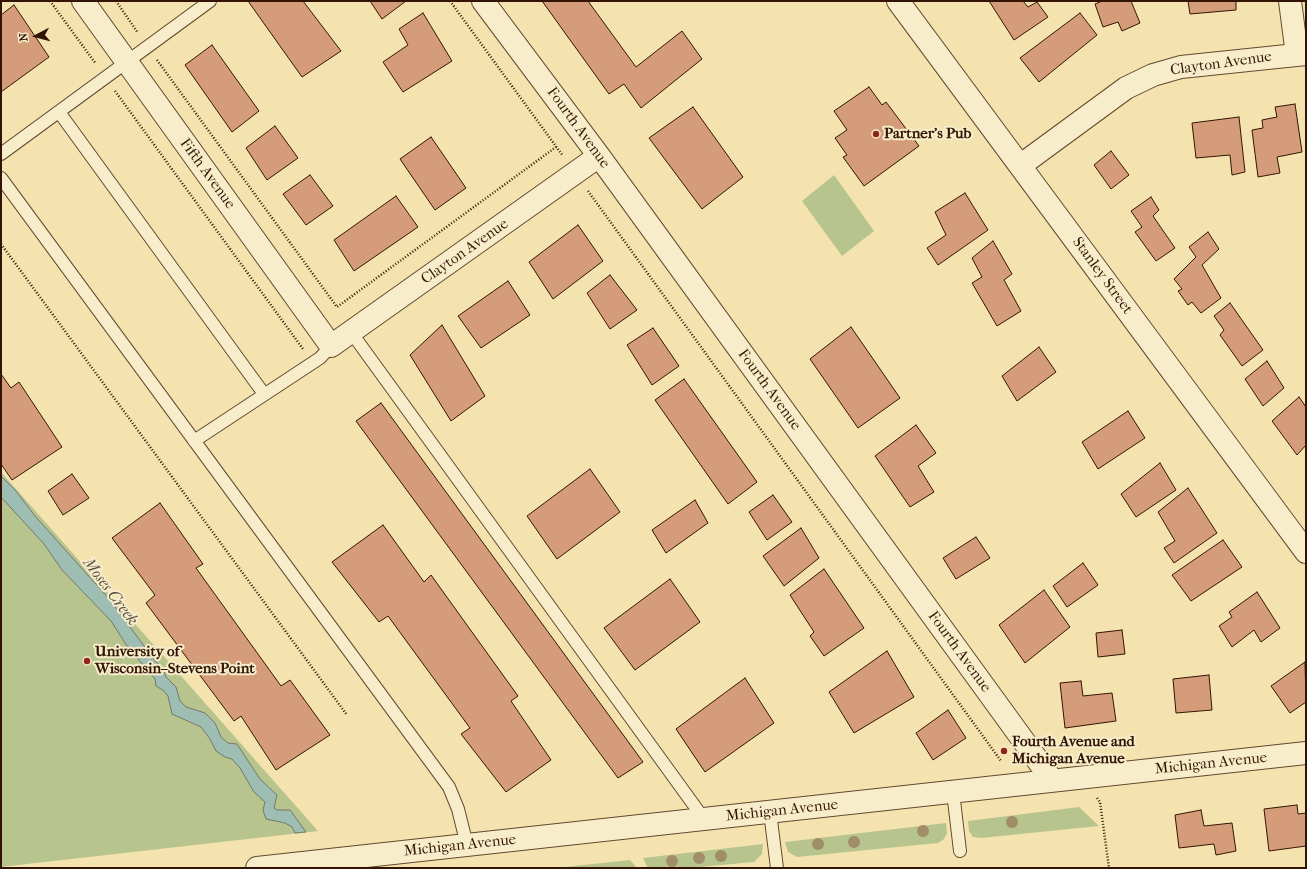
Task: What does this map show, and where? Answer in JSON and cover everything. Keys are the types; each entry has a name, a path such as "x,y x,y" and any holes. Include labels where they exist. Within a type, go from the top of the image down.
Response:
{"street":[{"name":"Fifth Avenue","path":"83,1 331,346"},
{"name":"Fourth Avenue","path":"484,1 599,156 1052,780"},
{"name":"Stanley Street","path":"898,1 1021,165 1306,552"},
{"path":"1290,1 1301,54"},
{"name":"Clayton Avenue","path":"1021,165 1126,88 1153,75 1181,67 1301,54"},
{"name":"Clayton Avenue","path":"331,346 576,174 599,156"},
{"name":"Michigan Avenue","path":"257,868 1306,753"}],"lane":[{"path":"1,154 210,1"},
{"path":"59,112 264,394"},
{"path":"1,178 449,787 458,809 467,845"},
{"path":"351,332 704,819"},
{"path":"194,441 313,362 331,346"},
{"path":"953,792 960,851"},
{"path":"770,812 777,868"}],"path":[{"path":"50,1 313,362"},
{"path":"116,1 336,307 556,147"},
{"path":"450,1 1000,761"},
{"path":"1,244 347,715"},
{"path":"1077,778 1100,802 1109,868"}],"green space":[{"path":"834,175 874,231 842,256 802,201"},
{"name":"University of Wisconsin–Stevens Point","path":"1,472 318,831 1,867"},
{"path":"1079,807 1099,826 981,838 973,837 969,831 968,821"},
{"path":"946,823 947,833 944,839 938,843 797,857 788,852 785,842"},
{"path":"763,844 762,854 754,862 689,868 648,868 643,858"},
{"path":"630,860 637,868 555,868"}],"water":[{"path":"1,476 16,491 35,516 110,600 156,662 163,668 166,677 176,687 180,701 186,707 205,713 215,723 221,737 228,743 237,744 260,779 277,795 274,808 277,810 290,810 306,832 295,833 292,827 285,823 266,819 263,810 265,802 254,792 240,768 232,759 225,757 216,751 210,739 201,727 172,714 168,696 164,691 156,686 155,679 127,646 111,621 62,570 44,544 1,497"}],"building":[{"path":"248,1 303,1 341,51 302,77"},
{"path":"370,1 406,1 382,19"},
{"path":"542,1 588,1 636,67 682,31 702,59 641,108 624,84 609,94"},
{"path":"989,1 1023,1 1028,7 1037,2 1048,17 1014,40"},
{"path":"1102,1 1131,1 1140,23 1122,31 1118,22 1103,27 1095,4"},
{"path":"1188,1 1236,1 1236,10 1190,14"},
{"path":"14,5 49,57 1,92 1,15"},
{"path":"423,13 452,61 403,92 383,62 408,45 399,29"},
{"path":"1080,13 1097,35 1039,82 1020,58"},
{"path":"212,45 259,111 232,132 185,65"},
{"name":"Partner's Pub","path":"869,87 882,105 886,102 919,146 864,186 843,157 847,155 835,138 847,130 834,111"},
{"path":"1295,104 1302,152 1277,157 1280,173 1258,177 1252,130 1263,128 1262,120 1277,117 1275,107"},
{"path":"693,107 743,177 702,209 649,138"},
{"path":"1239,117 1245,172 1232,175 1230,155 1196,158 1192,123"},
{"path":"275,126 298,158 267,180 246,148"},
{"path":"431,137 466,188 435,210 400,159"},
{"path":"1111,151 1129,175 1111,189 1094,165"},
{"path":"310,175 333,206 306,225 283,194"},
{"path":"965,193 988,230 938,265 927,248 946,235 935,212"},
{"path":"396,196 418,227 354,271 334,240"},
{"path":"1151,197 1159,210 1153,216 1175,248 1156,261 1135,232 1142,227 1131,211"},
{"path":"578,225 603,261 553,299 529,262"},
{"path":"1208,232 1219,249 1202,265 1221,298 1201,313 1192,302 1188,305 1178,291 1182,289 1174,279 1196,257 1189,247"},
{"path":"993,241 1012,274 1004,280 1021,311 997,326 972,283 982,277 972,258"},
{"path":"610,275 637,310 610,329 587,293"},
{"path":"508,281 530,315 481,348 458,316"},
{"path":"1230,303 1263,350 1242,366 1220,335 1224,330 1214,316"},
{"path":"442,325 485,396 451,421 410,355"},
{"path":"851,327 900,398 858,428 810,359"},
{"path":"653,328 679,366 652,385 627,345"},
{"path":"1039,347 1056,372 1017,401 1002,376"},
{"path":"1267,361 1284,388 1263,406 1245,379"},
{"path":"1,374 11,388 19,382 62,447 12,480 1,464"},
{"path":"684,379 757,482 728,504 655,400"},
{"path":"1299,397 1306,407 1306,445 1297,455 1272,421"},
{"path":"381,403 643,762 618,778 356,421"},
{"path":"1128,411 1145,438 1098,469 1082,442"},
{"path":"916,425 936,453 918,466 934,492 910,507 875,456"},
{"path":"1160,463 1176,490 1136,517 1121,494"},
{"path":"590,469 620,512 557,559 527,516"},
{"path":"72,474 89,498 63,515 48,491"},
{"path":"1188,488 1217,533 1174,563 1164,548 1175,541 1158,512"},
{"path":"773,495 792,522 767,540 749,512"},
{"path":"695,500 708,523 666,553 652,530"},
{"path":"160,503 203,564 196,568 281,686 290,680 330,735 276,770 241,716 234,721 146,603 155,595 112,538"},
{"path":"383,525 424,582 431,575 518,696 511,701 551,760 506,792 461,734 470,728 388,616 379,622 332,562"},
{"path":"801,528 819,558 784,586 763,556"},
{"path":"976,537 990,558 956,579 943,558"},
{"path":"1223,540 1242,567 1191,601 1172,575"},
{"path":"1083,563 1098,585 1067,607 1053,586"},
{"path":"824,569 864,628 824,656 810,636 814,632 790,595"},
{"path":"670,579 700,622 635,670 604,628"},
{"path":"1044,590 1070,627 1025,663 999,625"},
{"path":"1257,592 1280,628 1261,642 1254,630 1232,647 1219,626 1232,617 1229,612"},
{"path":"1122,630 1125,654 1098,657 1096,633"},
{"path":"887,651 914,697 854,733 829,692"},
{"path":"1305,662 1306,702 1290,713 1271,686"},
{"path":"1209,675 1212,710 1176,713 1173,679"},
{"path":"745,678 774,723 705,772 676,729"},
{"path":"1081,681 1083,696 1112,693 1116,721 1065,728 1060,683"},
{"path":"948,710 966,738 933,760 916,733"},
{"path":"1297,805 1298,814 1306,813 1306,846 1269,851 1264,809"},
{"path":"1201,810 1204,826 1232,823 1236,851 1216,855 1214,844 1179,848 1175,815"}],"place":[{"name":"Partner's Pub","path":"876,134"},
{"name":"University of Wisconsin–Stevens Point","path":"87,661"},
{"name":"Fourth Avenue and Michigan Avenue","path":"1004,751"}],"water label":[{"name":"Moses Creek","path":"110,592"}]}
